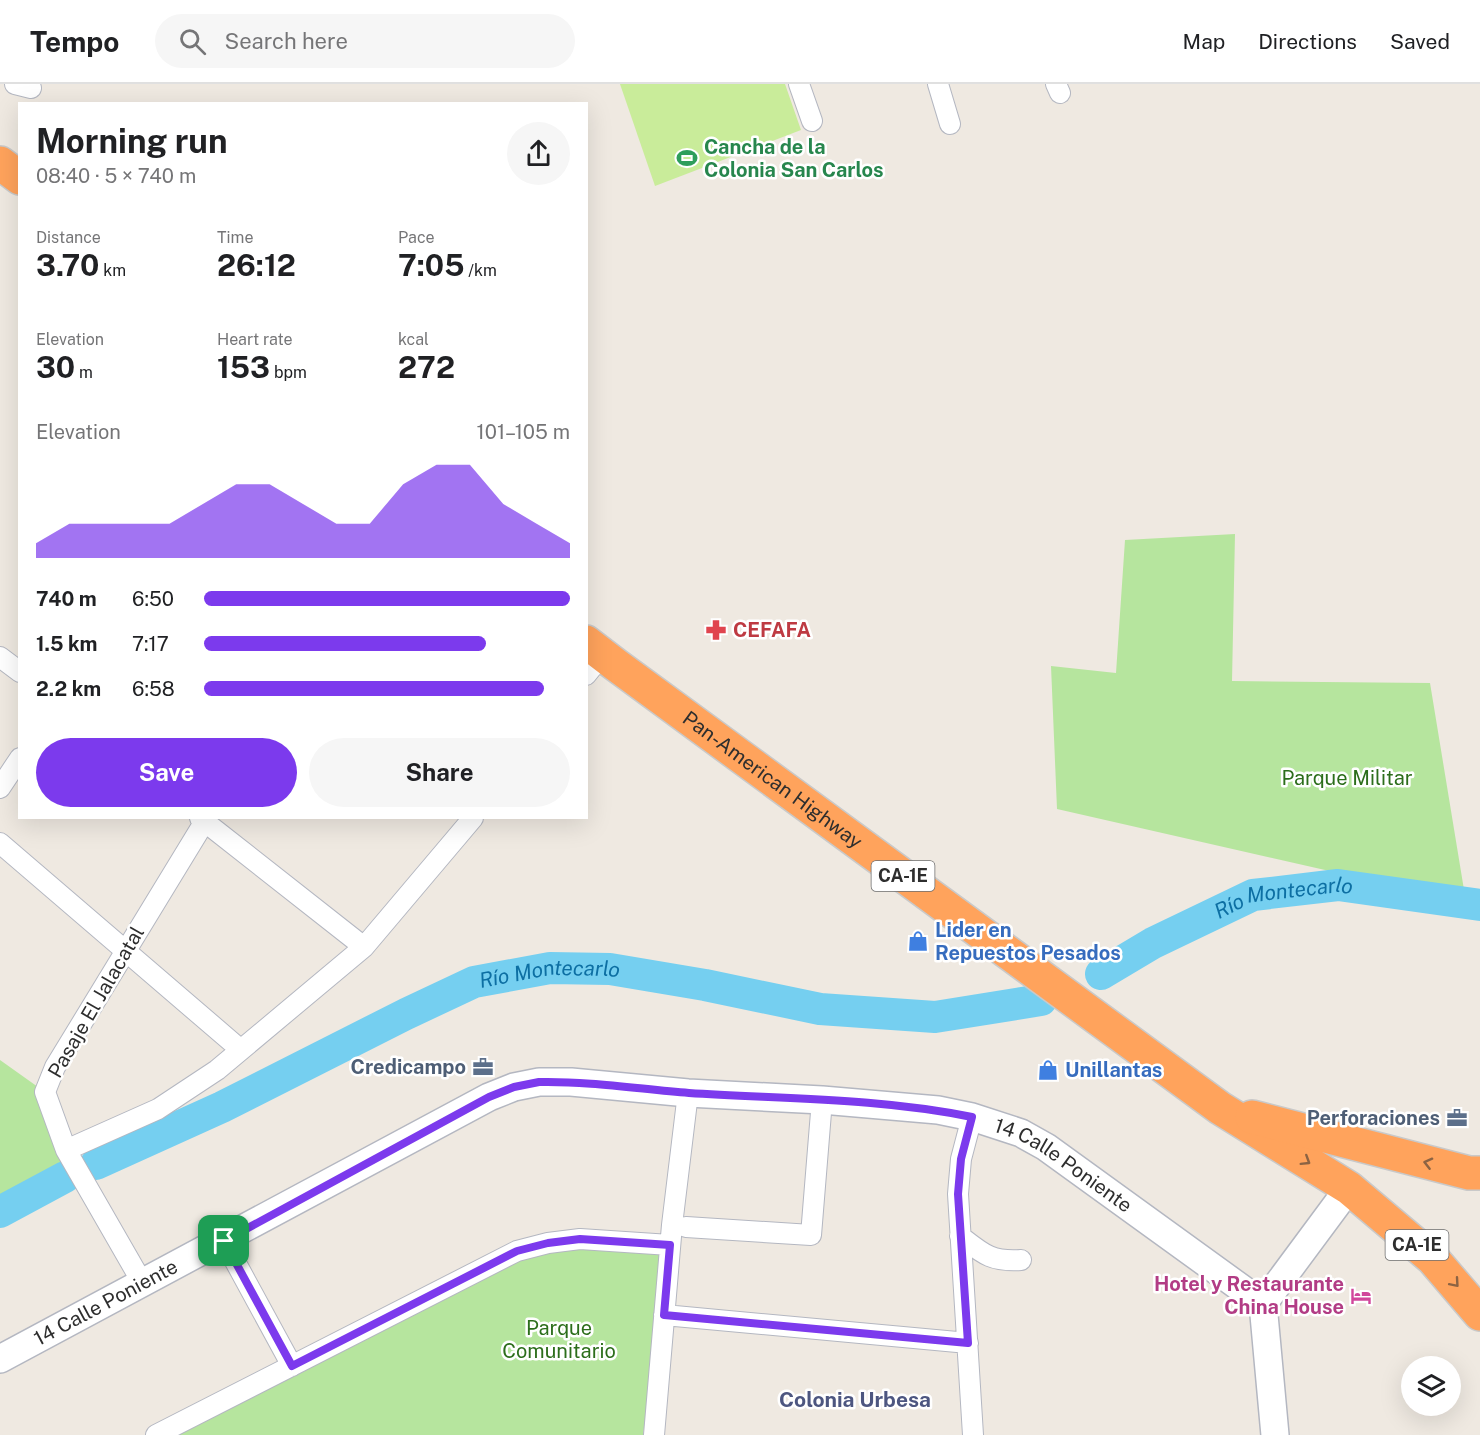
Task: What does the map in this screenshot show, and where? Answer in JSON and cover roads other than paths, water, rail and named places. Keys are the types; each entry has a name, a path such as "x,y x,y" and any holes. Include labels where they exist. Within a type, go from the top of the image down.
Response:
{"highway":[{"path":"0,163 18,176"},
{"name":"Pan-American Highway","path":"592,657 1220,1108 1349,1188 1433,1259 1479,1311"},
{"name":"Pan-American Highway","path":"1220,1108 1377,1150 1469,1173 1480,1173"},
{"path":"1349,1188 1377,1150"}],"street":[{"path":"799,84 812,121"},
{"path":"938,84 951,124"},
{"path":"0,657 18,670"},
{"path":"0,788 18,761"},
{"path":"203,819 364,947"},
{"name":"Pasaje El Jalacatal","path":"143,1284 66,1150 45,1092 54,1067 203,819"},
{"path":"66,1150 158,1109 217,1070 364,947 472,819"},
{"path":"0,843 241,1050"},
{"name":"14 Calle Poniente","path":"0,1359 489,1097 514,1087 539,1082 571,1082 688,1093 822,1100 939,1110 972,1117 1021,1133 1046,1147 1263,1304"},
{"path":"654,1435 670,1245 688,1093"},
{"path":"686,1227 811,1235 822,1100"},
{"path":"972,1117 960,1170 958,1194 972,1435"},
{"path":"1275,1435 1263,1304 1349,1188"},
{"path":"960,1236 986,1255 1002,1261 1021,1260"},
{"path":"156,1435 517,1251 548,1243 580,1239 670,1245"},
{"path":"224,1241 292,1366"},
{"path":"664,1315 968,1343"}],"waterway":[{"name":"Río Montecarlo","path":"1101,974 1153,943 1253,895 1338,885 1480,905"},
{"name":"Río Montecarlo","path":"96,1164 222,1107 474,982 550,968 610,969 705,985 820,1009 935,1017 1041,1000"},
{"name":"Río Montecarlo","path":"0,1212 65,1177"}],"place":[{"name":"Cancha de la Colonia San Carlos","path":"687,158"},
{"name":"CEFAFA","path":"716,630"},
{"name":"Lider en Repuestos Pesados","path":"918,941"},
{"name":"Credicampo","path":"483,1067"},
{"name":"Unillantas","path":"1048,1070"},
{"name":"Perforaciones","path":"1457,1118"},
{"name":"Hotel y Restaurante China House","path":"1361,1296"}],"district":[{"name":"Colonia Urbesa","path":"855,1400"}],"park label":[{"name":"Parque Militar","path":"1347,778"},
{"name":"Parque Comunitario","path":"559,1340"}]}
